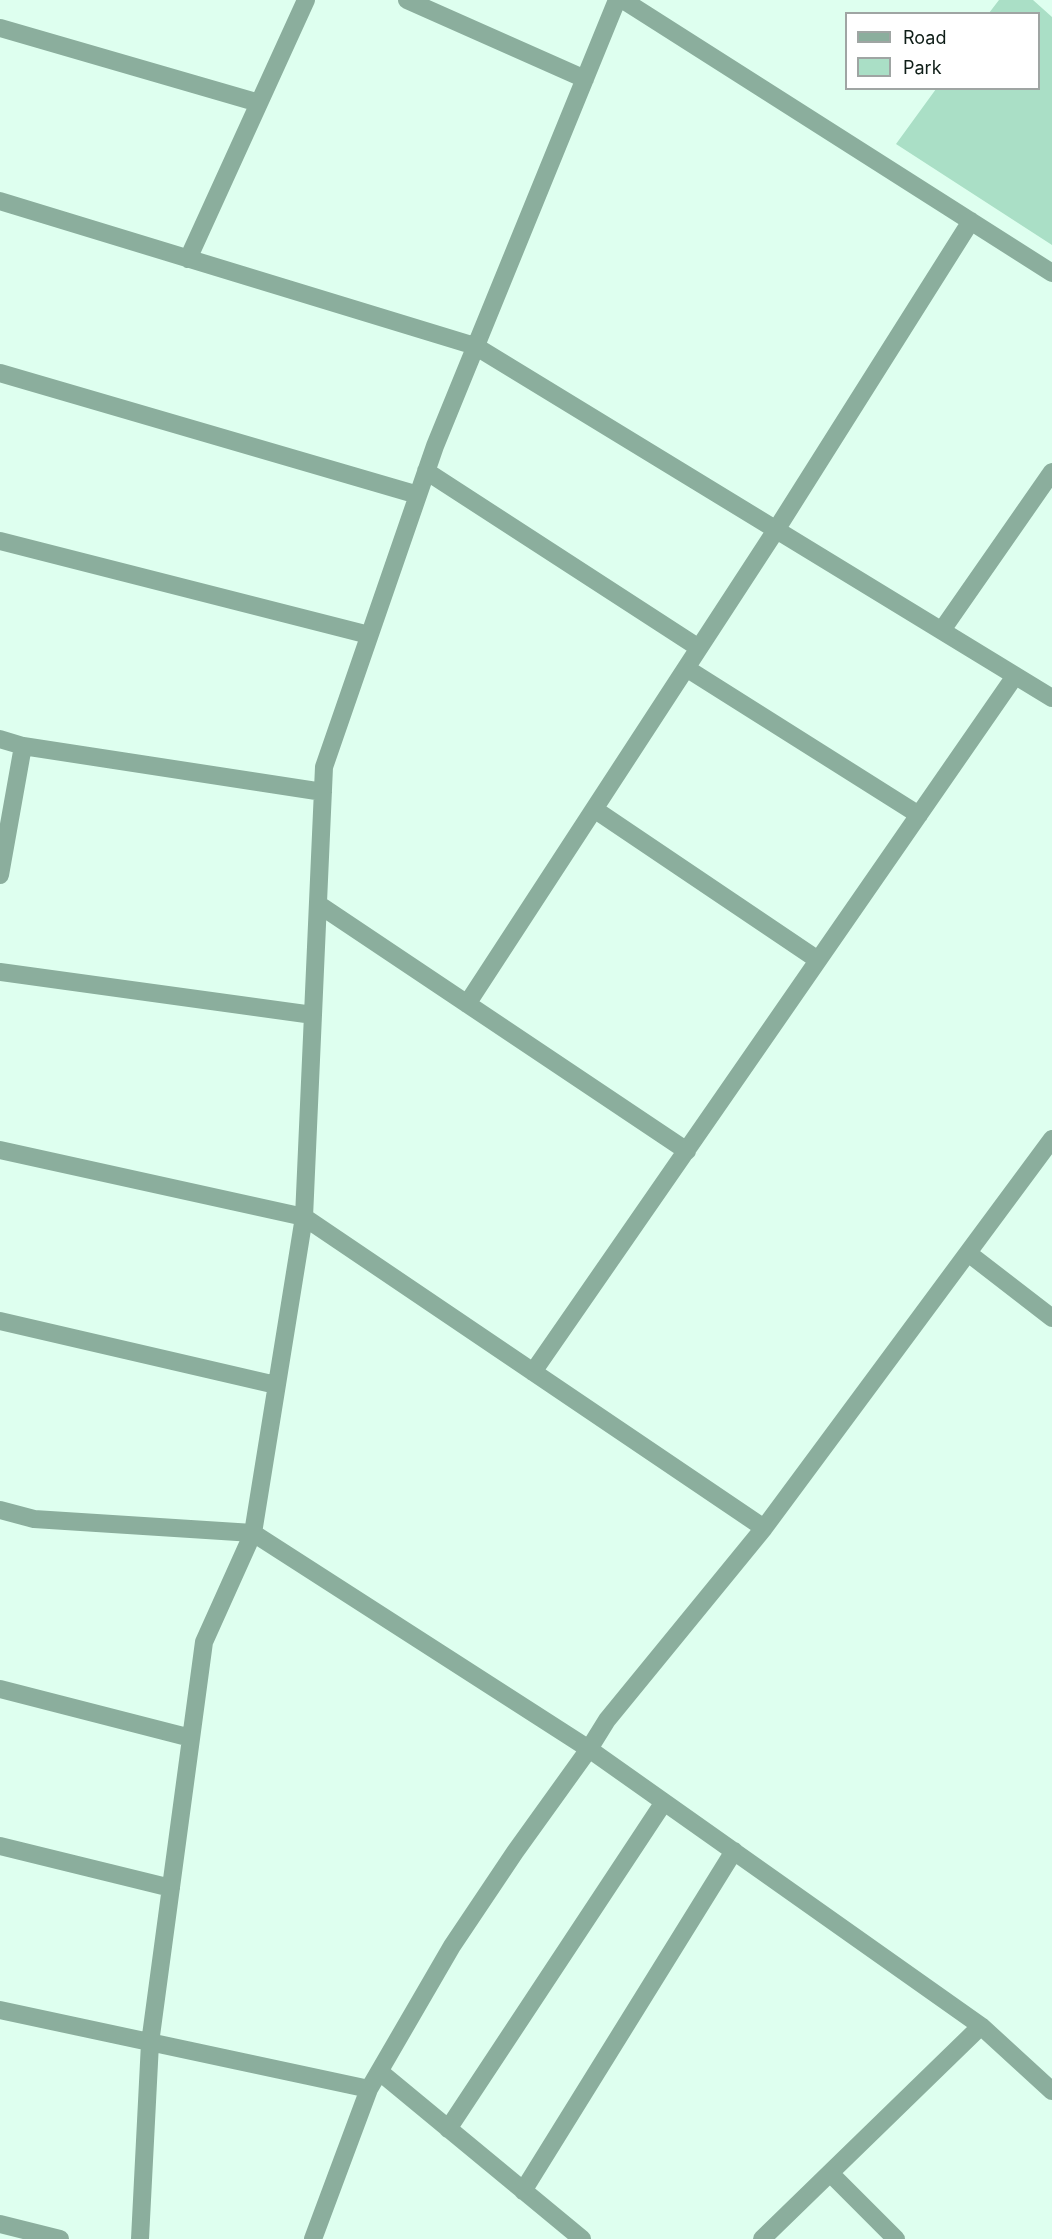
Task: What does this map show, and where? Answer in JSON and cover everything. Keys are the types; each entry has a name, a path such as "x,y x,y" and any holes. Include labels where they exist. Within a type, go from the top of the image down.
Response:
{"street":[{"path":"188,259 306,0"},
{"path":"407,0 585,79"},
{"path":"140,2239 150,2043 204,1642 253,1533 304,1217 324,767 426,471 617,0"},
{"path":"623,0 1052,273"},
{"path":"0,28 259,103"},
{"path":"0,201 475,346 1052,698"},
{"path":"466,1004 776,530 971,221"},
{"path":"0,373 417,495"},
{"path":"426,471 699,648"},
{"path":"942,630 1052,472"},
{"path":"0,542 369,635"},
{"path":"686,668 919,815"},
{"path":"533,1372 1016,676"},
{"path":"0,740 23,746 322,792"},
{"path":"0,875 23,746"},
{"path":"594,809 818,960"},
{"path":"318,904 687,1151"},
{"path":"0,972 313,1016"},
{"path":"313,2239 369,2090 452,1946 515,1852 589,1749 607,1720 764,1527 1052,1140"},
{"path":"0,1150 304,1217 764,1527"},
{"path":"968,1253 1052,1318"},
{"path":"0,1321 276,1385"},
{"path":"0,1510 34,1519 253,1533 589,1749 981,2026 1052,2091"},
{"path":"0,1689 191,1738"},
{"path":"448,2129 664,1802"},
{"path":"0,1846 171,1888"},
{"path":"523,2191 734,1851"},
{"path":"0,2010 369,2090"},
{"path":"762,2239 981,2026"},
{"path":"380,2072 582,2239"},
{"path":"830,2173 896,2239"},
{"path":"0,2224 60,2239"}],"green space":[{"path":"999,0 1033,0 1052,17 1052,245 896,144 935,90 1040,90 1040,12 990,12"}]}
